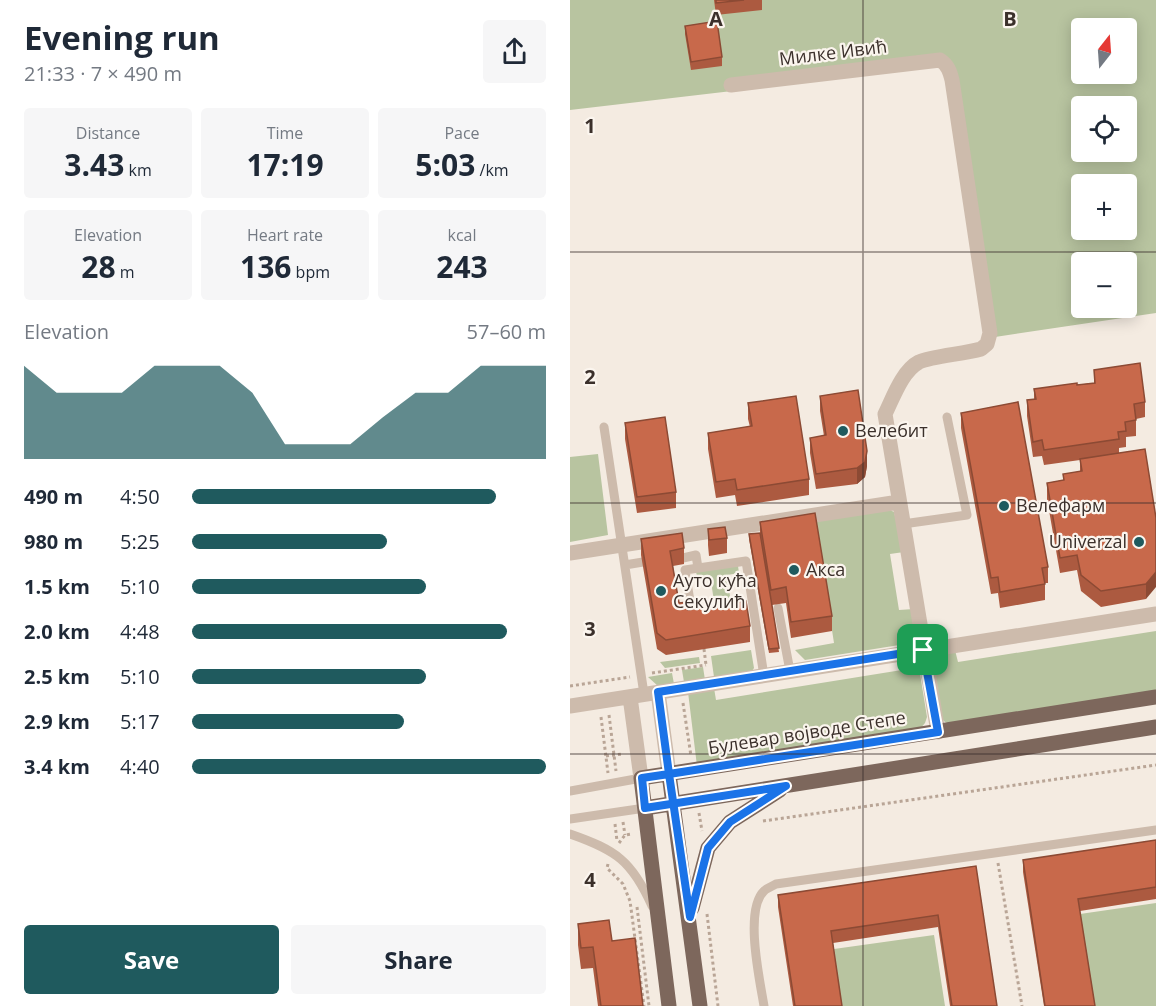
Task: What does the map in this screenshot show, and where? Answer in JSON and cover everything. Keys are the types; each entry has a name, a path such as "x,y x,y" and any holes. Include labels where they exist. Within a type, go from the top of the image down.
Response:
{"main road":[{"name":"Булевар војводе Степе","path":"642,778 1156,697"},
{"path":"645,808 1156,727"},
{"path":"669,774 690,917 700,1006"},
{"path":"642,778 669,1006"},
{"path":"690,917 708,848 730,822 786,786"}],"street":[{"name":"Милке Ивић","path":"731,85 940,60 949,70 990,333 987,344 981,349 920,362 909,370 902,380 885,414 899,502"},
{"path":"570,553 899,502 938,732"},
{"path":"570,706 1156,614"},
{"path":"644,694 669,774"},
{"path":"642,778 644,694"}],"lane":[{"path":"903,524 967,514 947,417"},
{"path":"604,427 644,694"},
{"path":"683,558 696,555 698,568"},
{"path":"693,622 685,570 746,561 764,676"},
{"path":"624,565 643,562"},
{"path":"778,608 790,671"},
{"path":"570,791 642,778"},
{"path":"570,819 645,808"},
{"path":"764,1006 754,933 755,914 763,892 776,884 1156,830"},
{"path":"570,834 599,844 625,861 646,891 659,920"}],"path":[{"path":"704,649 709,684"},
{"path":"596,682 603,701 614,783"},
{"path":"603,701 614,783"},
{"path":"759,821 1156,765"},
{"path":"618,812 616,836 607,868 623,884 630,901 644,1006"},
{"path":"616,836 618,844 625,835 618,812"},
{"path":"997,852 1022,1006"},
{"path":"612,853 613,866 626,881 636,901 649,1006"},
{"path":"707,914 718,1006"}],"green space":[{"path":"570,0 1156,0 1156,313 1137,316 1137,252 1071,252 1071,318 1122,318 995,337 954,65 570,110"},
{"path":"598,454 608,535 570,542 570,457"},
{"path":"890,510 894,512 904,552 890,554 899,610 914,609 915,639 912,643 805,660 795,650 834,643 815,521"},
{"path":"738,566 739,573 727,575 733,618 717,621 710,575 697,576 696,572"},
{"path":"1156,631 1156,693 954,725 945,722 940,717 929,655 955,650 958,662"},
{"path":"751,650 754,668 752,671 714,677 711,656"},
{"path":"917,655 927,717 919,730 697,766 688,692 714,688 716,700 908,669 907,657"},
{"path":"699,657 700,663 665,668 660,662"},
{"path":"703,667 705,680 684,682 682,670"},
{"path":"672,673 674,684 658,686 648,677"},
{"path":"1156,903 1156,1006 1093,1006 1080,914"},
{"path":"934,935 945,1006 842,1006 834,949"}],"building":[{"path":"716,0 744,0 716,3"},
{"path":"717,21 722,57 691,62 685,26"},
{"path":"1140,363 1145,402 1134,404 1136,420 1125,422 1126,431 1118,432 1119,439 1044,450 1042,440 1033,442 1027,400 1036,399 1034,389 1095,383 1094,370"},
{"name":"Велебит","path":"858,390 867,451 865,462 857,468 816,474 810,438 826,435 820,396"},
{"path":"796,396 809,479 737,490 735,479 716,482 708,433 752,426 748,403"},
{"name":"Велефарм","path":"1018,402 1048,567 1042,568 1045,584 1000,592 998,577 991,578 961,413"},
{"path":"665,417 676,492 637,497 625,423"},
{"path":"1145,449 1156,518 1156,572 1146,584 1101,591 1081,575 1077,555 1060,558 1047,483 1064,480 1063,474 1082,471 1080,459"},
{"name":"Акса","path":"815,513 832,616 791,622 786,587 771,590 760,522"},
{"path":"725,527 727,538 709,540 708,529"},
{"name":"Ауто кућа Секулић","path":"682,533 684,548 670,551 679,603 687,602 688,610 746,601 750,626 666,640 657,633 641,539"},
{"path":"760,533 779,648 769,649 749,534"},
{"path":"1156,840 1156,887 1078,899 1095,1006 1045,1006 1023,860"},
{"path":"976,866 997,1006 952,1006 938,915 831,931 842,1006 795,1006 778,895"},
{"path":"609,920 612,941 635,938 643,1006 601,1006 593,947 581,948 578,924"}],"place":[{"name":"Велебит","path":"843,431"},
{"name":"Велефарм","path":"1004,506"},
{"name":"Univerzal","path":"1139,542"},
{"name":"Акса","path":"794,570"},
{"name":"Ауто кућа Секулић","path":"661,591"}],"route":[{"path":"923,650 658,692 669,774 642,778 645,808 673,804 786,786 730,822 708,848 700,870 690,917 673,804 669,774 938,732 923,650"}]}
